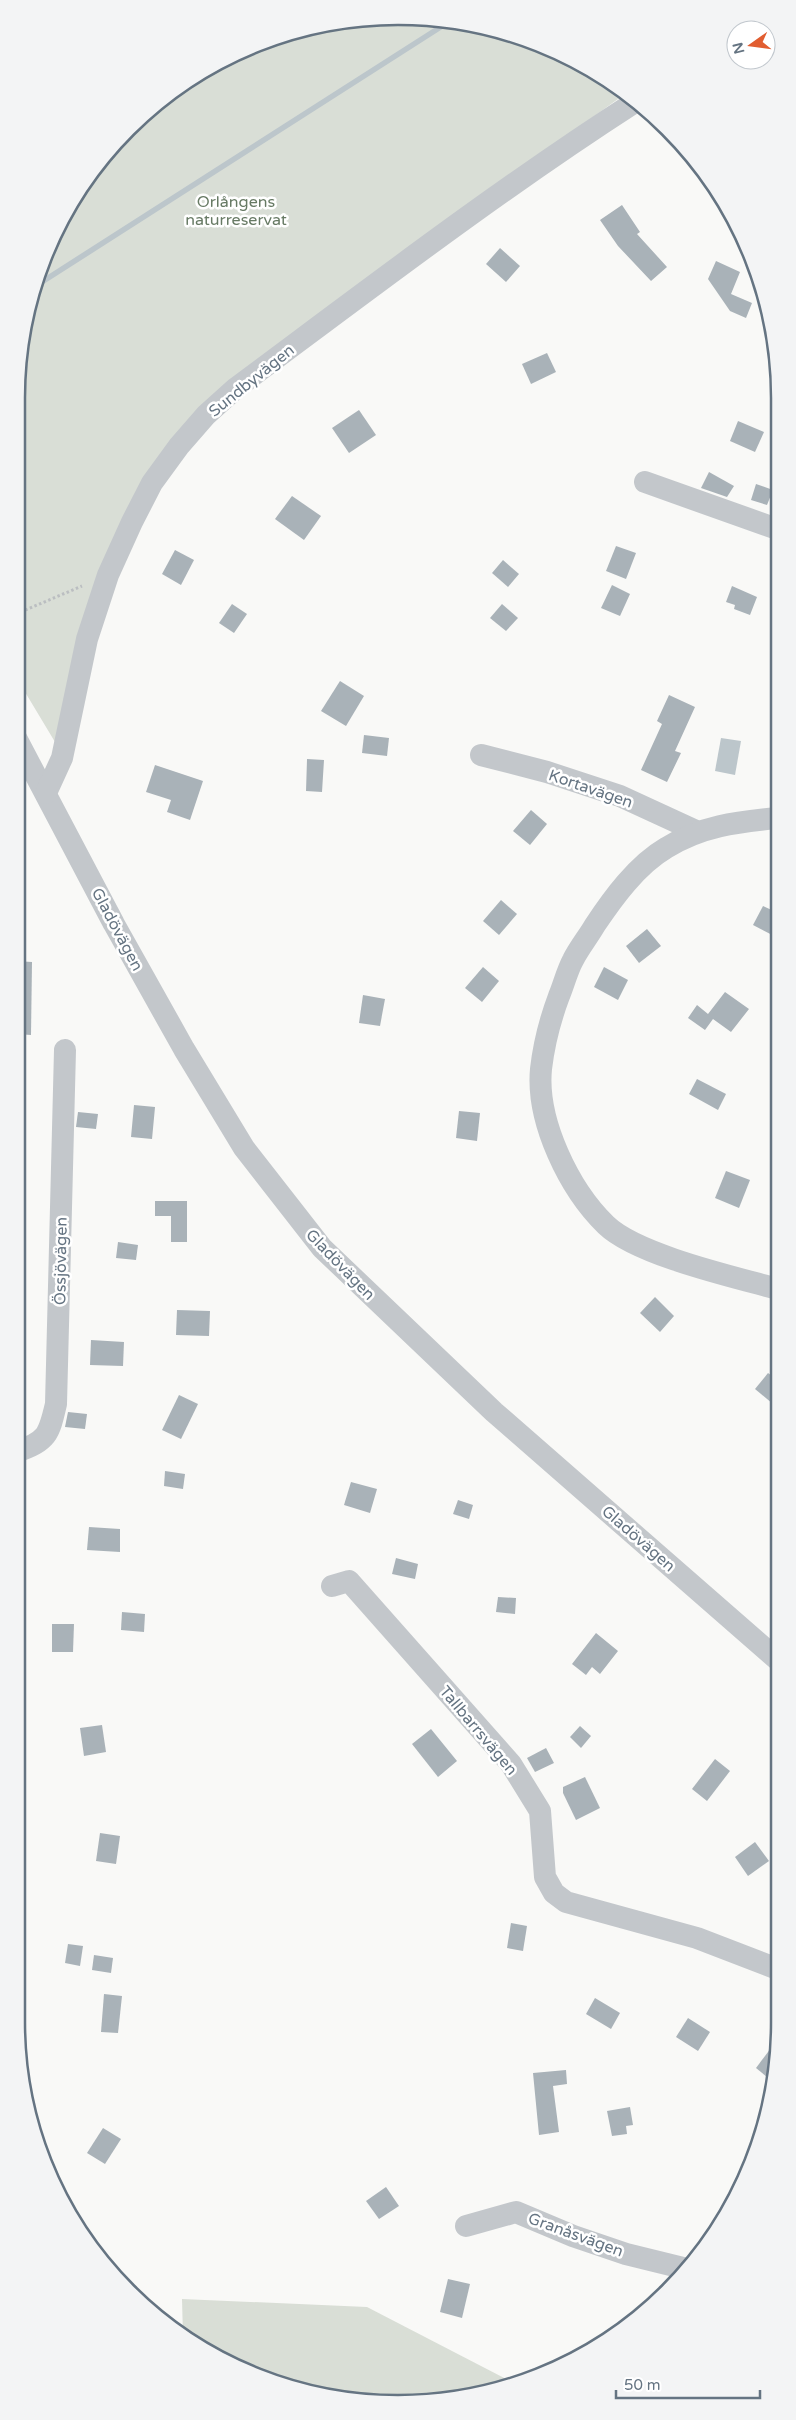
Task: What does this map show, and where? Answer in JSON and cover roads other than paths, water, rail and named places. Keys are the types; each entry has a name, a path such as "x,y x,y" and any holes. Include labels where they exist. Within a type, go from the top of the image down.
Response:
{"street":[{"name":"Sundbyvägen","path":"46,793 62,758 86,639 108,575 152,483 206,415 236,388 480,206 629,106"},
{"path":"645,482 771,527"},
{"name":"Gladövägen","path":"25,742 46,793 114,924 184,1049 244,1148 322,1248 494,1412 771,1654"},
{"name":"Kortavägen","path":"481,755 546,772 620,796 696,831"},
{"path":"771,819 730,823 696,831 664,848 641,869 610,903 572,961 547,1028 541,1071 546,1117 572,1183 607,1226 653,1252 771,1287"},
{"name":"Össjövägen","path":"25,1449 33,1446 49,1432 56,1404 65,1050"},
{"name":"Tallbarrsvägen","path":"332,1586 349,1581 511,1764 540,1811 544,1876 554,1893 566,1902 697,1938 771,1967"},
{"name":"Granåsvägen","path":"466,2226 516,2212 573,2236 626,2254 679,2267"}],"waterway":[{"path":"44,280 440,27"}],"park label":[{"name":"Orlångens naturreservat","path":"236,210"}]}
